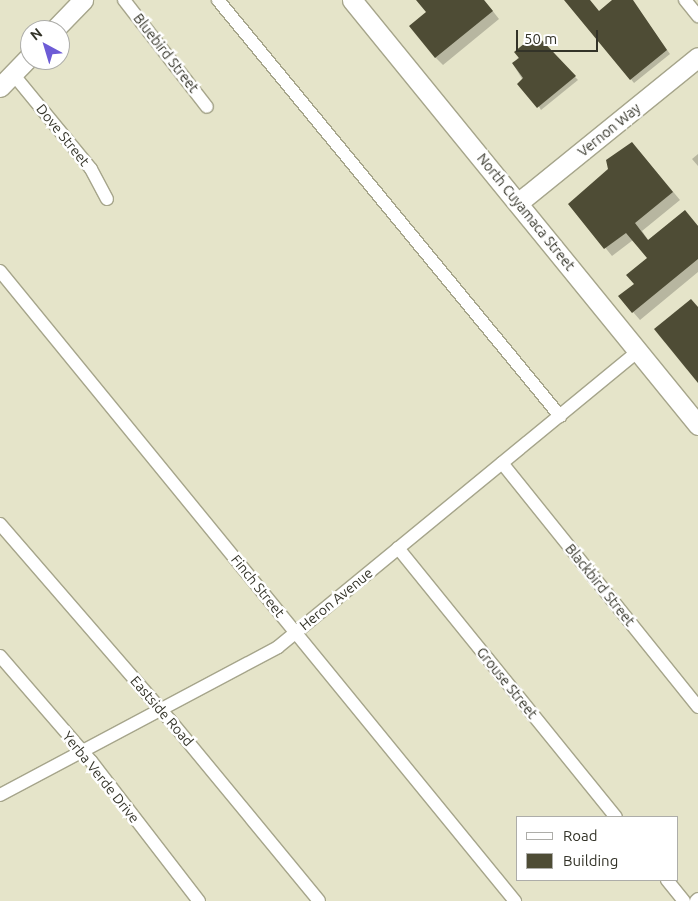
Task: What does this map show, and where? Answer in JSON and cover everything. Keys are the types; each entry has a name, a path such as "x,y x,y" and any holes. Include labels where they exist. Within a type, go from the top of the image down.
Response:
{"main road":[{"path":"64,20 83,0"},
{"name":"North Cuyamaca Street","path":"352,0 519,202 698,425"},
{"name":"Vernon Way","path":"519,202 698,57"},
{"path":"6,81 20,66"}],"street":[{"name":"Bluebird Street","path":"124,0 207,107"},
{"path":"218,0 560,416"},
{"path":"685,0 698,16"},
{"name":"Dove Street","path":"6,81 91,169 107,199"},
{"name":"Finch Street","path":"0,271 514,901"},
{"name":"Heron Avenue","path":"1,793 163,711 278,647 638,351"},
{"name":"Blackbird Street","path":"502,463 698,707"},
{"name":"Eastside Road","path":"0,524 163,711 319,901"},
{"name":"Grouse Street","path":"398,548 615,816"},
{"name":"Yerba Verde Drive","path":"0,656 82,752 199,901"},
{"path":"668,881 684,901"}],"building":[{"path":"416,0 484,0 493,11 435,58 409,26 426,12"},
{"path":"564,0 590,0 599,11 612,0 633,0 667,50 630,80"},
{"path":"536,34 576,76 537,108 517,84 523,78 512,63 519,58 514,52"},
{"path":"632,142 673,192 635,223 648,240 685,210 698,226 698,259 632,313 618,296 634,284 626,275 647,258 626,233 604,249 568,204 608,169 606,160"},
{"path":"691,299 698,307 698,383 654,329"}]}
